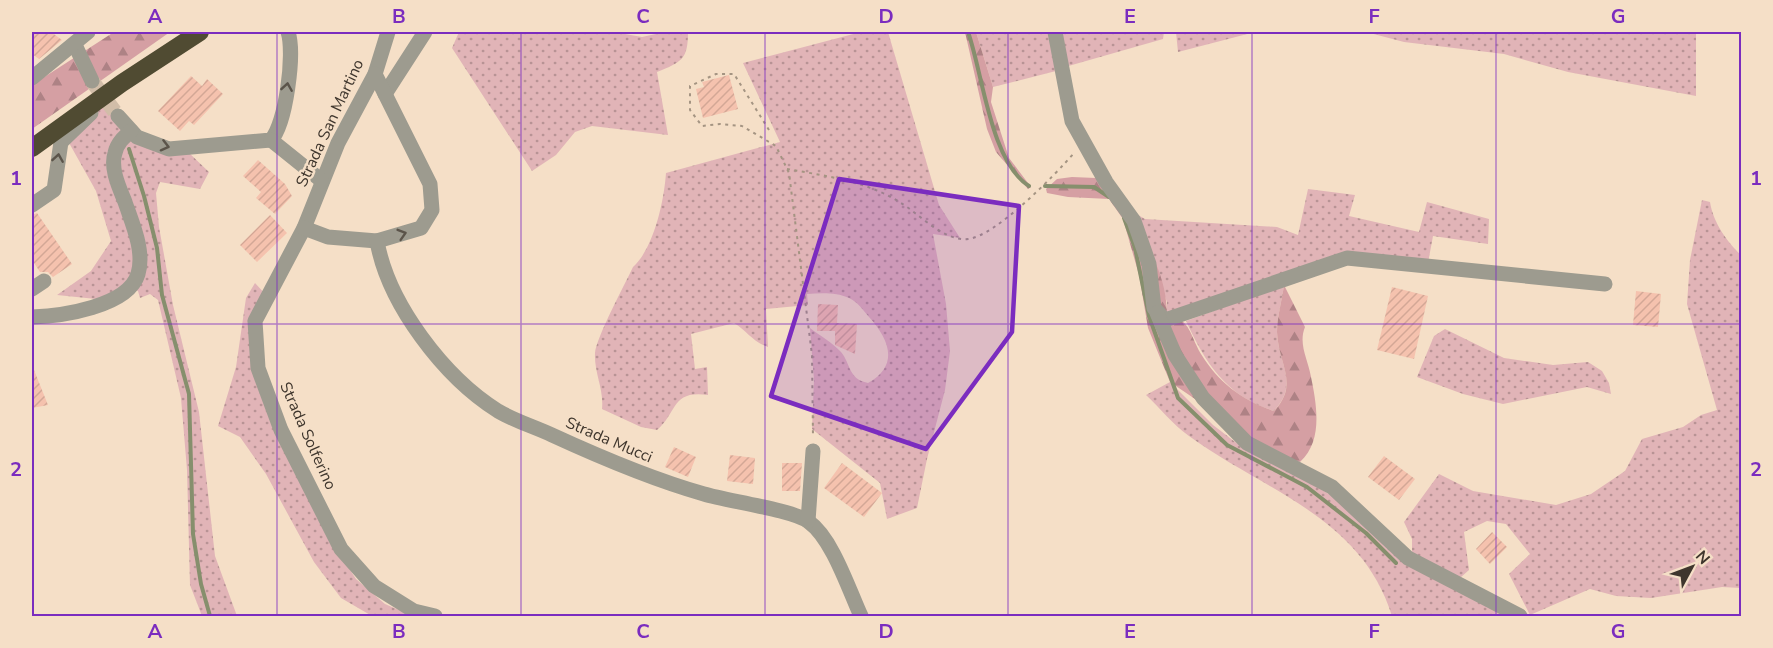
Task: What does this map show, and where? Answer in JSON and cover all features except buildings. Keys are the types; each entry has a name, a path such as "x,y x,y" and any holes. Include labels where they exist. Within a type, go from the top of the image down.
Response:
{"highway":[{"path":"32,148 122,83 200,32"}],"street":[{"path":"32,78 88,32"},
{"path":"118,116 136,137 169,149 271,140 279,132 288,83 291,41 288,32"},
{"name":"Strada San Martino","path":"304,228 322,181 375,74 388,32"},
{"path":"385,94 425,32"},
{"path":"1055,32 1072,121 1106,182 1134,221 1149,264 1154,308 1175,356 1203,398 1247,443 1297,471 1332,487 1408,558 1520,616"},
{"path":"75,45 92,81"},
{"path":"304,228 328,237 377,242 421,228 432,210 430,184 375,74"},
{"path":"32,205 54,190 61,142 122,83"},
{"path":"32,317 85,309 116,297 131,288 138,274 137,239 114,168 114,154 119,142 131,130"},
{"path":"271,140 322,181"},
{"name":"Strada Solferino","path":"304,228 255,321 258,368 281,430 341,549 374,586 414,611 435,616"},
{"name":"Strada Mucci","path":"377,242 387,280 415,326 451,371 499,411 658,481 808,520"},
{"path":"1154,308 1165,320 1347,258 1605,284"},
{"path":"813,451 808,520 823,538 861,616"}],"path":[{"path":"769,130 734,74 716,74 690,86 690,110 702,126 720,124 742,126 776,146 787,169 812,355 813,451"},
{"path":"787,169 860,184 901,203 934,228 967,240 984,233 1035,194 1084,142"}],"highlighted area":[{"path":"839,179 1019,206 1012,332 926,449 771,396"}],"shaded area":[{"path":"459,32 614,32 642,37 665,32 688,32 687,48 682,58 657,72 668,135 592,126 575,132 556,155 532,171 452,48"},
{"path":"861,32 888,32 939,205 960,238 933,234 946,304 950,351 945,390 917,508 887,519 880,483 812,429 814,380 810,328 841,352 853,375 862,381 868,383 878,376 888,360 886,343 882,334 858,304 852,300 834,294 807,294 808,305 766,309 768,347 734,323 691,334 695,369 707,367 708,395 696,394 681,399 657,430 641,427 602,409 602,395 595,360 595,353 605,324 633,267 647,248 657,223 666,173 780,142 743,63"},
{"path":"976,32 1048,32 1056,71 993,87"},
{"path":"1057,32 1164,32 1163,39 1065,67"},
{"path":"1176,32 1255,32 1178,52"},
{"path":"1366,32 1696,32 1696,96 1568,72 1504,54 1404,42"},
{"path":"106,103 131,135 187,151 209,172 200,189 160,182 156,193 159,227 173,305 199,412 215,556 237,616 202,616 190,585 187,470 181,398 158,300 150,294 140,298 138,291 124,288 96,299 57,295 91,271 111,241 96,191 68,141"},
{"path":"1308,189 1355,195 1349,216 1419,232 1427,202 1489,219 1488,244 1433,236 1428,263 1353,254 1174,315 1167,311 1167,302 1133,212 1145,219 1277,227 1298,235"},
{"path":"1702,200 1710,202 1721,231 1741,255 1741,588 1722,587 1651,598 1616,596 1590,589 1530,615 1509,574 1530,554 1506,524 1487,521 1464,532 1469,570 1460,578 1412,555 1412,539 1404,522 1439,474 1473,491 1556,505 1591,494 1625,471 1642,439 1683,427 1701,415 1717,410 1687,304 1690,260"},
{"path":"255,283 267,296 254,322 257,368 335,547 356,579 385,604 413,616 372,616 341,598 314,562 266,474 240,437 218,426 236,367 246,298"},
{"path":"1284,285 1277,332 1287,382 1282,401 1274,411 1257,405 1230,387 1201,351 1186,321"},
{"path":"1445,329 1504,358 1553,365 1588,362 1602,371 1609,383 1611,394 1587,387 1503,404 1463,394 1417,377 1434,336"},
{"path":"1170,382 1213,425 1247,451 1309,482 1337,499 1375,533 1514,616 1392,616 1377,582 1358,553 1334,530 1307,509 1183,432 1146,395"}],"green space":[{"path":"114,32 170,32 32,129 32,85"},
{"path":"965,32 976,32 993,87 991,102 1009,158 1031,187 1028,189 996,152 987,129"},
{"path":"1096,178 1143,239 1159,272 1167,311 1186,325 1201,354 1215,373 1242,396 1274,411 1282,401 1287,383 1277,332 1284,285 1305,327 1303,346 1316,411 1312,444 1300,462 1282,458 1170,382 1148,328 1139,275 1123,219 1109,199 1068,197 1047,193 1046,189 1057,179"}],"waterway":[{"path":"968,32 997,137 1005,157 1016,174 1029,186"},
{"path":"129,149 157,248 162,295 189,394 193,534 201,584 210,616"},
{"path":"1045,186 1094,187 1109,197"},
{"path":"1124,218 1135,248 1149,316 1178,398 1227,445 1307,487 1366,533 1396,563"}],"tunnel":[{"path":"92,81 118,116"}]}
